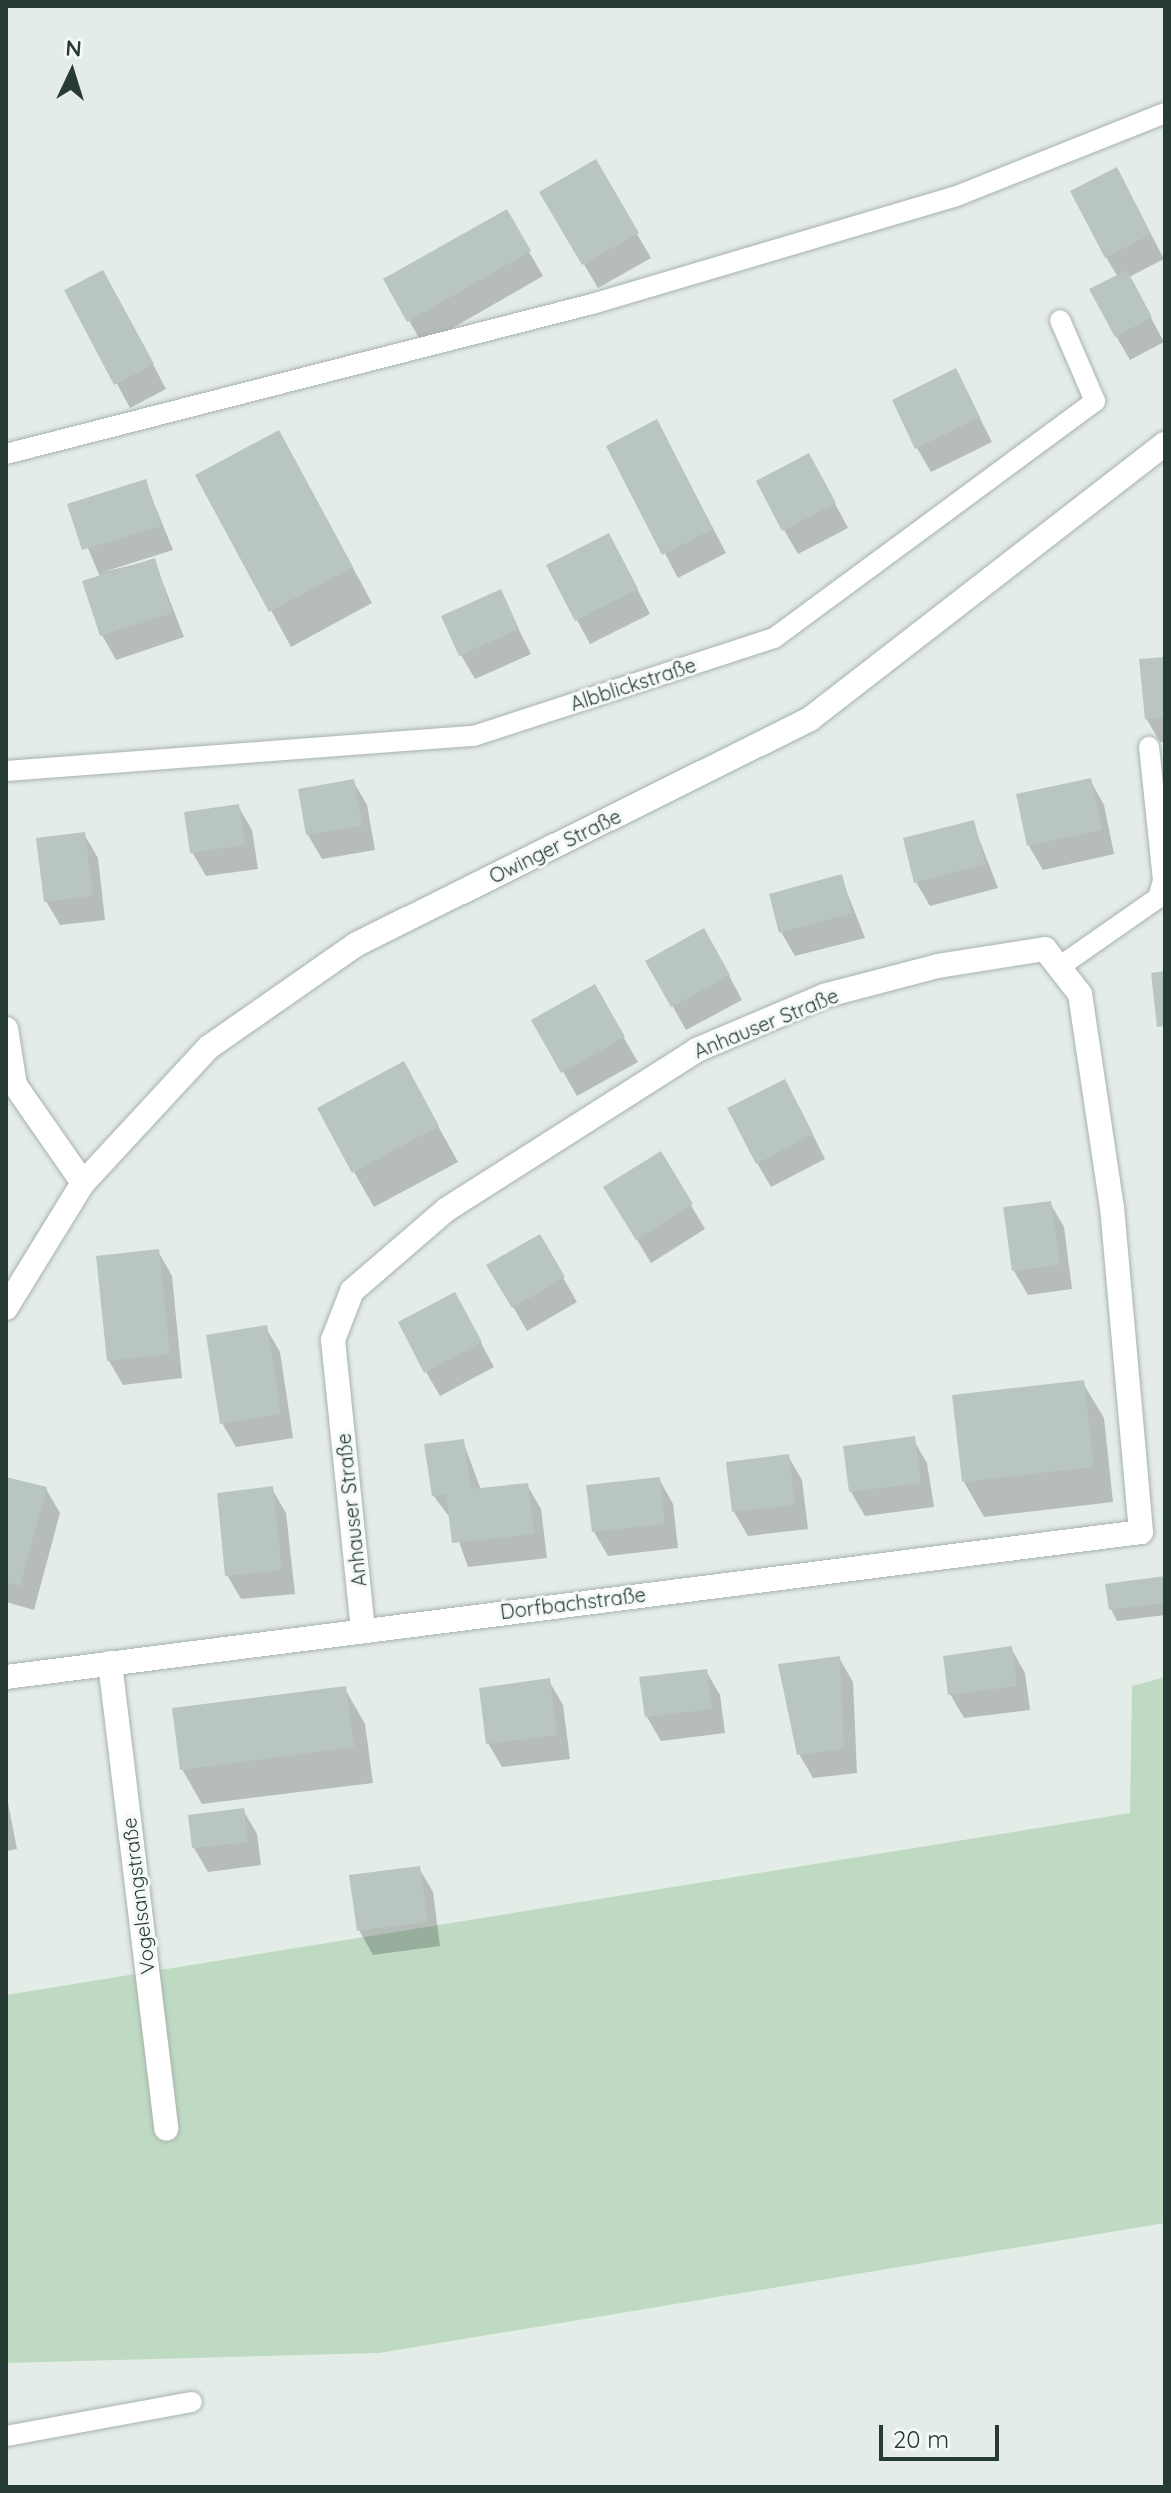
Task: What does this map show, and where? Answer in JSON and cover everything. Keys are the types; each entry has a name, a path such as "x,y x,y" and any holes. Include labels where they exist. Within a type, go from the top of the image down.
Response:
{"street":[{"name":"Owinger Straße","path":"6,1308 83,1183 209,1047 355,945 810,719 1165,444"},
{"name":"Anhauser Straße","path":"363,1629 333,1340 352,1291 447,1209 697,1050 824,996 938,966 1045,949 1080,994 1110,1193 1141,1532"},
{"path":"6,1029 15,1085 83,1183"},
{"name":"Dorfbachstraße","path":"6,1677 1141,1532"},
{"name":"Vogelsangstraße","path":"110,1663 166,2129"}],"lane":[{"path":"6,454 592,304 954,197 1165,113"},
{"name":"Albblickstraße","path":"6,771 474,736 774,638 1095,401 1060,320"},
{"path":"1059,967 1158,898 1163,880 1149,747"},
{"path":"6,2436 192,2402"}],"green space":[{"path":"1165,1677 1165,2223 379,2353 6,2363 6,1995 1130,1813 1132,1686"}],"building":[{"path":"596,159 639,233 582,265 539,192"},
{"path":"1117,167 1151,234 1105,258 1070,191"},
{"path":"507,209 531,251 407,322 383,279"},
{"path":"103,270 154,364 114,385 64,290"},
{"path":"1127,270 1152,317 1115,337 1089,289"},
{"path":"956,368 980,417 915,449 892,400"},
{"path":"657,419 713,529 662,555 606,446"},
{"path":"279,430 353,567 269,612 195,475"},
{"path":"809,453 836,503 782,531 756,481"},
{"path":"146,479 161,526 82,550 67,504"},
{"path":"609,533 638,589 575,621 546,565"},
{"path":"155,558 172,613 100,636 82,581"},
{"path":"501,589 519,629 459,656 441,616"},
{"path":"1165,657 1165,717 1145,719 1139,659"},
{"path":"1091,778 1102,830 1027,846 1016,794"},
{"path":"354,779 362,826 306,835 298,789"},
{"path":"239,804 245,845 190,853 184,812"},
{"path":"974,820 985,864 914,883 903,838"},
{"path":"85,832 93,896 44,902 36,838"},
{"path":"842,874 852,913 779,933 769,894"},
{"path":"704,928 730,975 671,1007 645,961"},
{"path":"1165,971 1165,1026 1157,1027 1151,973"},
{"path":"595,984 625,1037 561,1073 531,1020"},
{"path":"404,1061 439,1126 352,1173 317,1108"},
{"path":"785,1079 813,1134 756,1164 727,1108"},
{"path":"661,1151 693,1204 636,1240 603,1187"},
{"path":"1051,1201 1060,1265 1012,1271 1003,1207"},
{"path":"540,1234 565,1277 512,1308 486,1265"},
{"path":"159,1249 170,1354 107,1361 96,1256"},
{"path":"455,1292 482,1342 424,1373 398,1322"},
{"path":"267,1325 281,1414 220,1424 206,1335"},
{"path":"1084,1380 1094,1467 962,1482 952,1395"},
{"path":"915,1436 921,1483 849,1492 843,1446"},
{"path":"464,1439 471,1489 528,1483 534,1534 452,1543 446,1494 432,1496 424,1444"},
{"path":"789,1454 795,1505 732,1512 726,1462"},
{"path":"6,1477 47,1487 20,1586 6,1582"},
{"path":"660,1477 665,1524 592,1532 586,1485"},
{"path":"273,1486 282,1570 225,1576 217,1493"},
{"path":"1165,1576 1165,1603 1109,1610 1105,1584"},
{"path":"1012,1646 1017,1686 948,1695 943,1656"},
{"path":"840,1656 844,1749 797,1755 778,1664"},
{"path":"707,1669 712,1709 645,1717 639,1677"},
{"path":"550,1678 557,1735 486,1744 479,1688"},
{"path":"346,1686 354,1747 180,1770 172,1708"},
{"path":"244,1808 248,1842 192,1848 188,1815"},
{"path":"420,1866 428,1922 357,1931 349,1875"}]}
